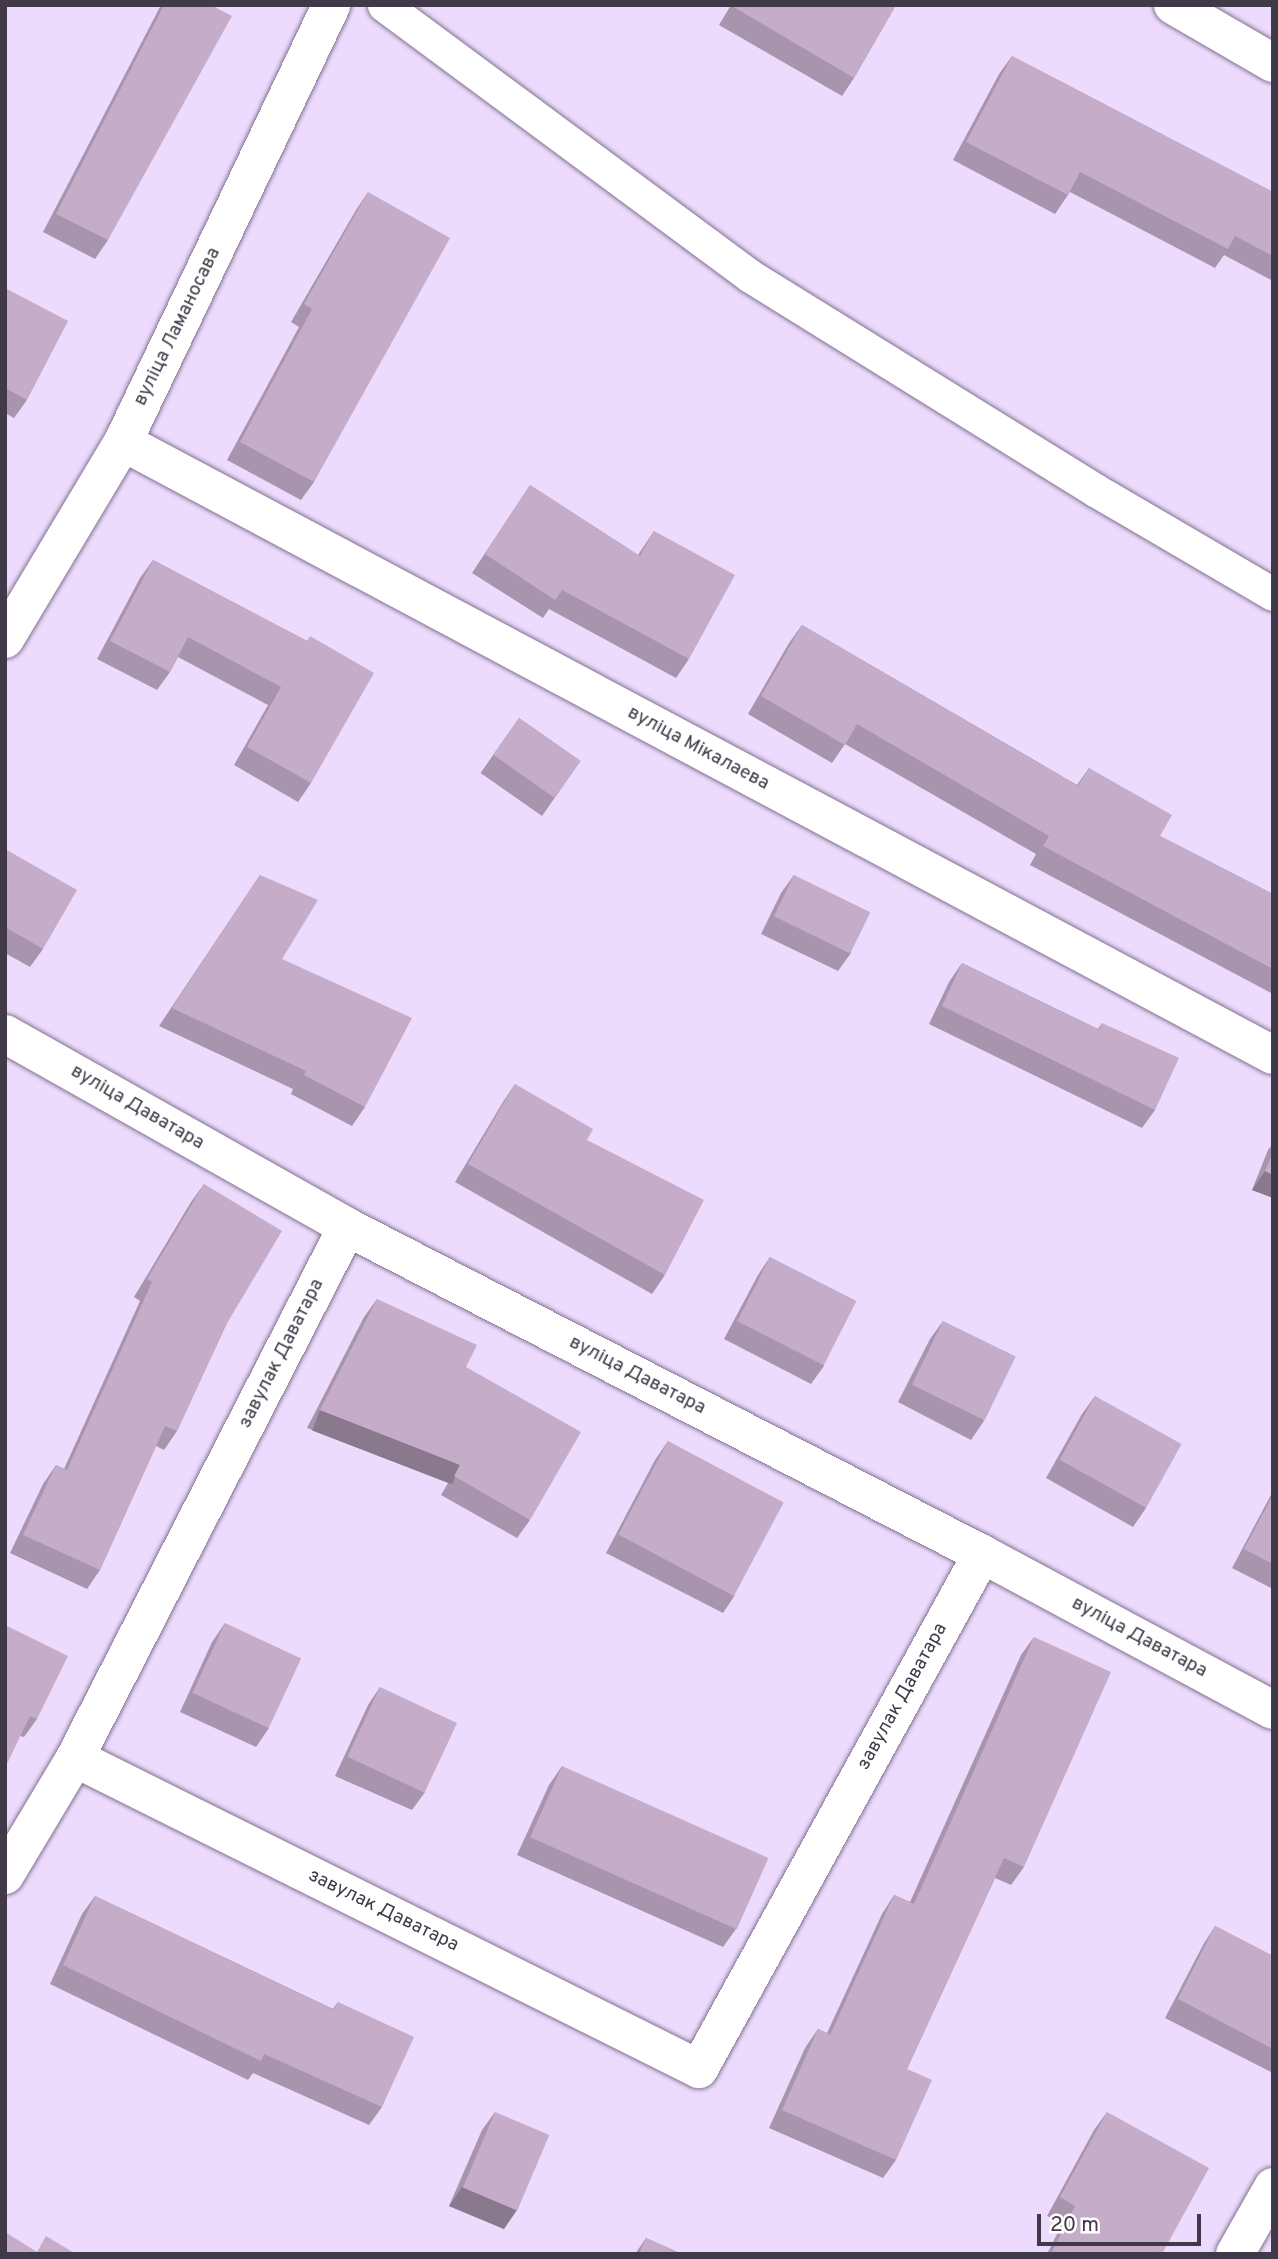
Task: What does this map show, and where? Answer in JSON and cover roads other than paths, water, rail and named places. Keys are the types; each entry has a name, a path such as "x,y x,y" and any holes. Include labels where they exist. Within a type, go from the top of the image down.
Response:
{"street":[{"name":"вуліца Ламаносава","path":"5,639 123,442 331,5"},
{"path":"1173,5 1273,63"},
{"name":"вуліца Мікалаева","path":"123,442 1273,1055"},
{"name":"вуліца Даватара","path":"5,1034 347,1227 982,1554 1273,1710"},
{"name":"завулак Даватара","path":"347,1227 75,1758 699,2069 982,1554"},
{"path":"5,1875 75,1758"},
{"path":"1235,2254 1273,2187"}],"lane":[{"path":"384,5 750,276 1095,490 1273,594"}]}
